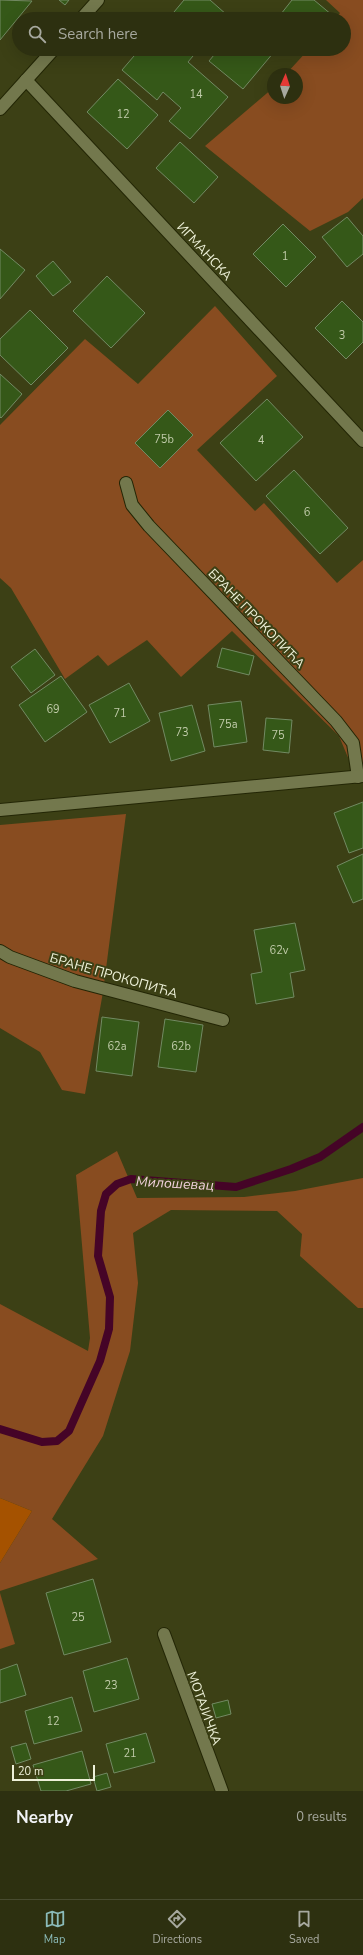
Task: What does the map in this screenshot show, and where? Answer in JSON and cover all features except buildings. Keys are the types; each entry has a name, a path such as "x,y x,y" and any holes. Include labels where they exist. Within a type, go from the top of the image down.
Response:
{"street":[{"path":"87,12 98,0"},
{"path":"0,109 48,56"},
{"name":"ИГМАНСКА","path":"26,80 363,441"},
{"name":"БРАНЕ ПРОКОПИЋА","path":"0,810 360,777 353,742 336,721 149,526 132,505 126,483"},
{"name":"БРАНЕ ПРОКОПИЋА","path":"0,951 10,957 75,980 223,1020"},
{"name":"МОТАЈИЧКА","path":"164,1634 222,1791"}],"shaded area":[{"path":"326,0 363,0 363,198 348,212 310,231 205,146 267,93 267,104 303,104 303,68 292,68 303,56 351,56 351,12 339,12"},
{"path":"215,306 277,376 197,450 255,511 264,503 337,583 363,560 363,766 350,767 349,760 339,736 232,631 181,677 147,640 108,666 98,655 65,679 11,588 0,578 0,425 85,339 138,384"},
{"path":"126,814 103,992 85,1094 62,1090 40,1052 0,1028 0,825"},
{"path":"117,1151 137,1198 244,1197 295,1191 363,1178 363,1308 358,1308 300,1256 302,1234 277,1211 171,1210 133,1233 138,1283 130,1351 103,1436 52,1519 98,1559 0,1591 0,1563 32,1511 0,1498 0,1304 88,1351 90,1338 76,1175"},
{"path":"0,1498 32,1511 0,1563"},
{"path":"0,1593 15,1644 0,1649"}],"waterway":[{"name":"Милошевац","path":"0,1429 42,1442 57,1441 69,1431 100,1361 109,1329 110,1297 98,1256 101,1211 106,1194 117,1184 131,1179 236,1187 291,1169 320,1157 363,1127"}]}
